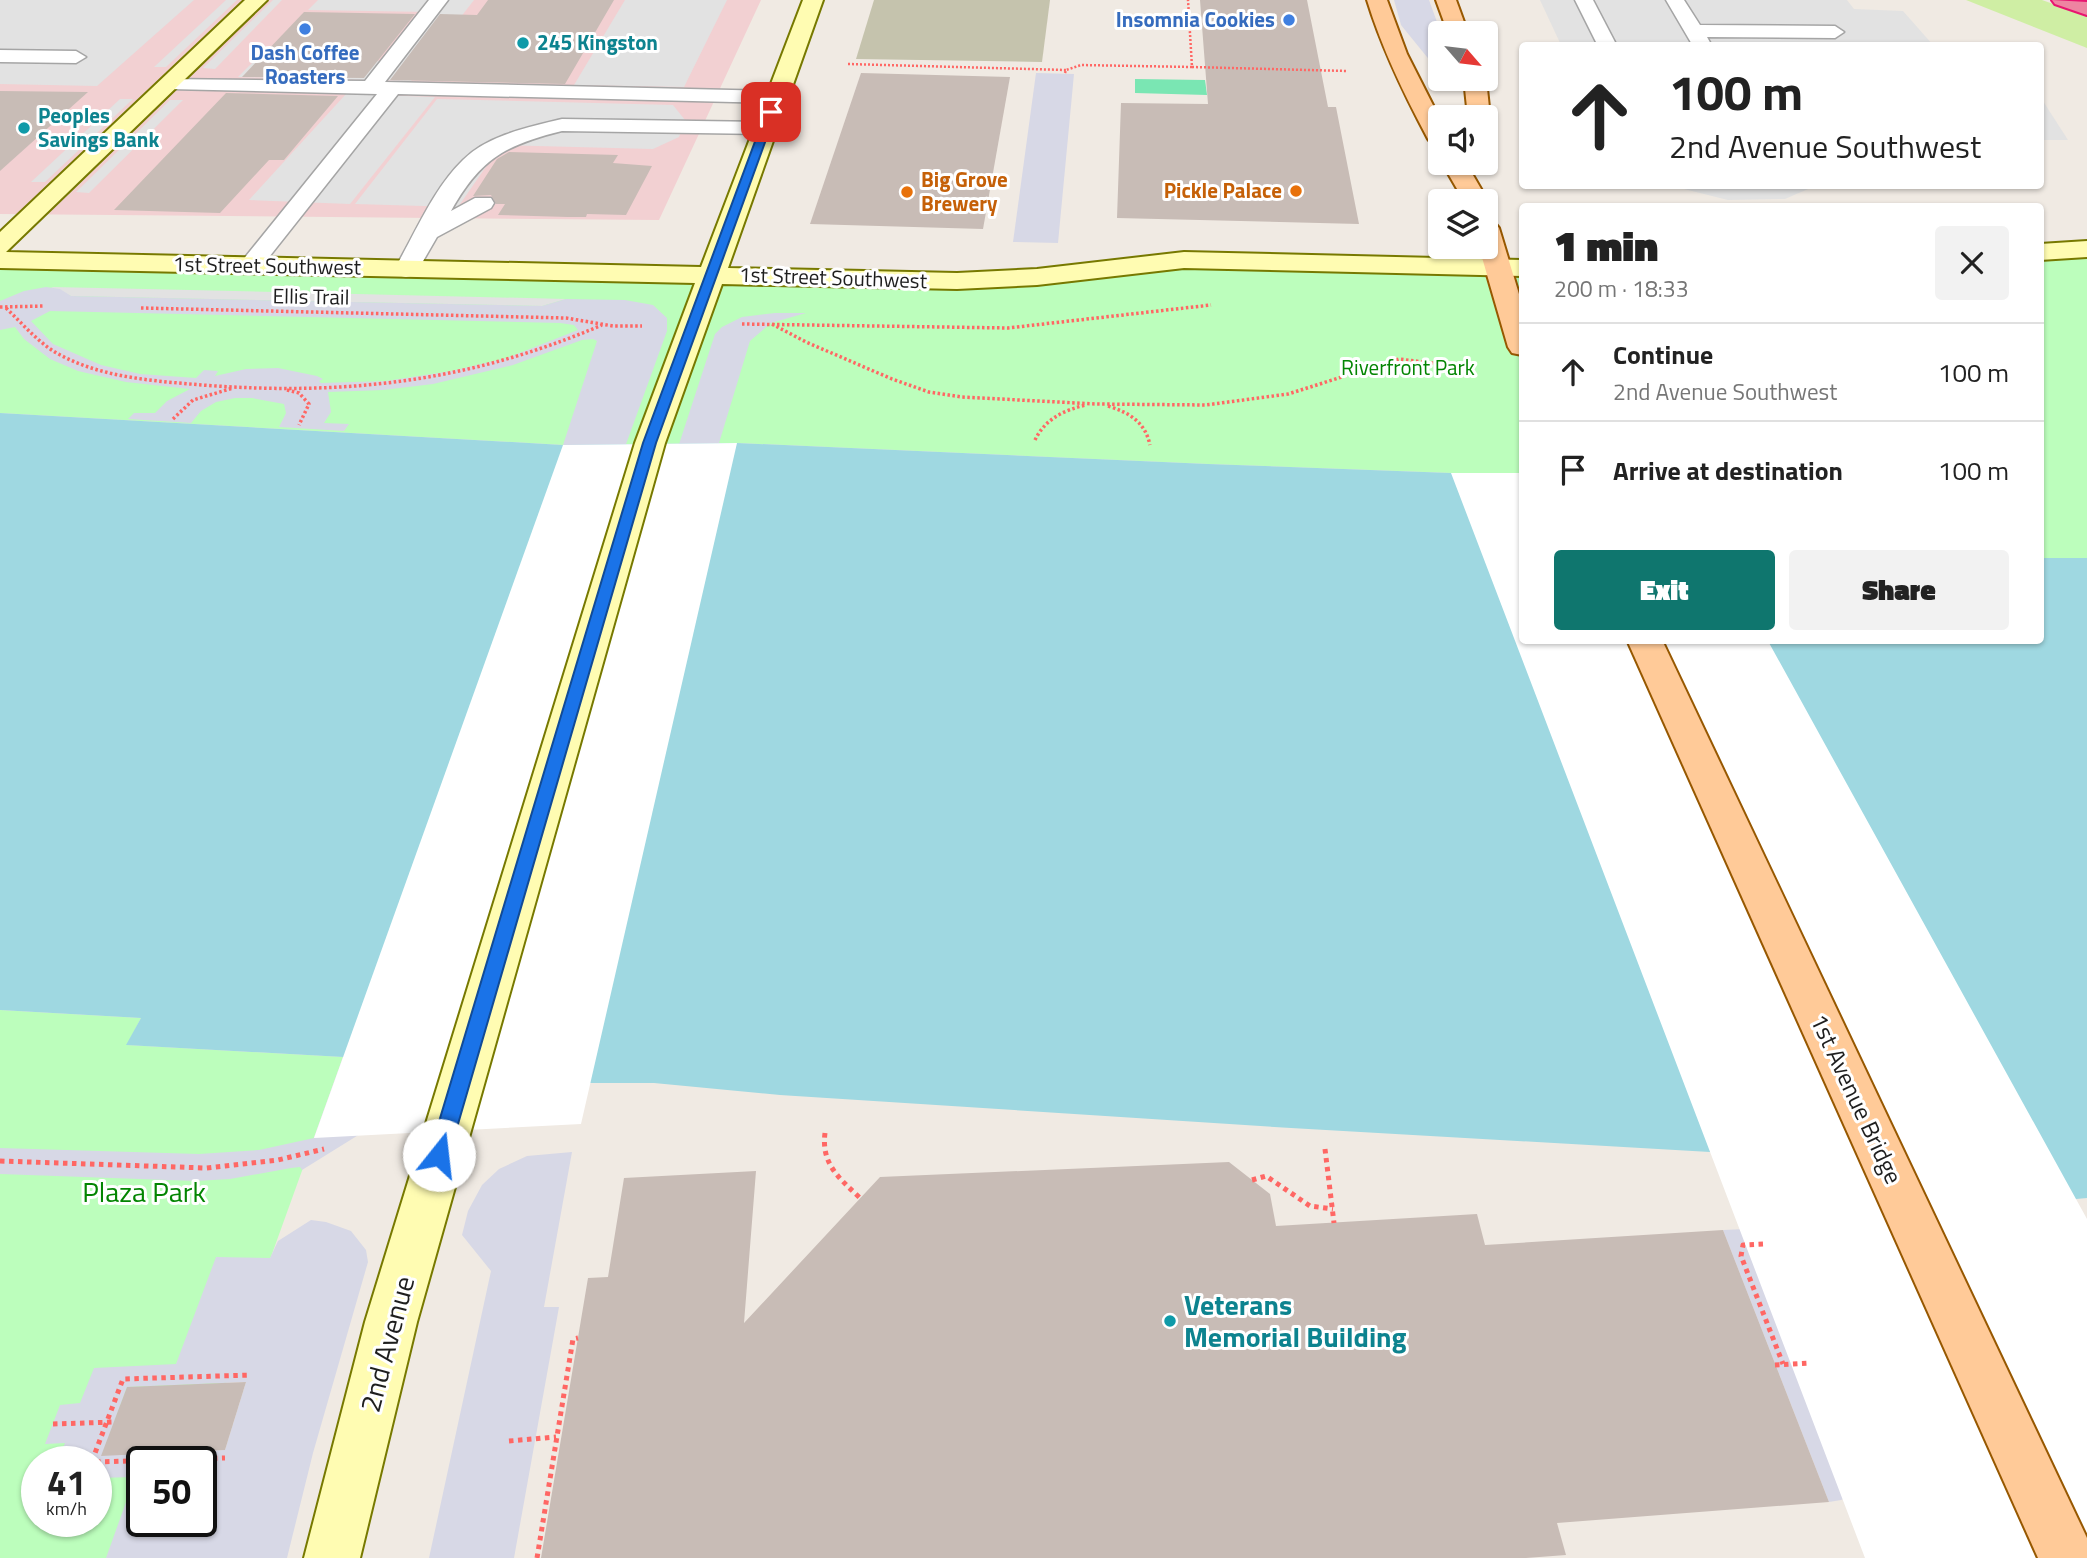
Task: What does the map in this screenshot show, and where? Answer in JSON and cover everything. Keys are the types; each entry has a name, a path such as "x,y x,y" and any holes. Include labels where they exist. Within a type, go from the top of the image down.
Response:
{"highway":[{"path":"2062,0 2087,9"}],"main road":[{"path":"0,246 257,0"},
{"name":"2nd Avenue","path":"332,1558 391,1322 650,443 813,0"},
{"path":"1377,0 1385,29 1409,84 1428,118"},
{"path":"1446,0 1454,21"},
{"path":"1498,248 1510,268 1519,327"},
{"path":"2044,253 2087,249"},
{"name":"1st Street Southwest","path":"0,260 957,281 1037,277 1184,260 1510,268"},
{"name":"1st Avenue Bridge","path":"1646,644 2067,1558"}],"lane":[{"path":"250,266 382,87 439,0"},
{"path":"1584,0 1606,42"},
{"path":"1675,0 1698,38 1835,32"},
{"path":"0,56 76,57"},
{"path":"170,83 777,97"},
{"path":"406,270 452,189 471,164 506,143 539,129 562,125 765,128"},
{"path":"506,143 506,169"},
{"path":"428,232 483,203"}],"path":[{"path":"1188,0 1192,67"},
{"path":"848,64 1066,72 1081,65 1347,71"},
{"path":"3,307 52,306"},
{"path":"3,307 46,347 93,369 146,380 240,387 387,386 455,375 527,356 603,325"},
{"name":"Ellis Trail","path":"135,308 566,318 620,326"},
{"path":"737,324 771,323 865,368 929,392 962,397 1193,406 1260,400 1316,387 1373,365 1399,359 1439,364"},
{"path":"173,419 193,400 240,387"},
{"path":"277,388 299,393 306,398 309,409 299,425"},
{"path":"1035,440 1048,421 1064,410 1096,404 1126,412 1138,420 1146,428 1150,445"},
{"path":"825,1133 825,1161 860,1198"},
{"path":"0,1161 206,1168 238,1166 324,1149"},
{"path":"1325,1149 1334,1223"},
{"path":"1252,1180 1266,1176 1284,1184 1304,1205 1314,1209 1333,1209"},
{"path":"1763,1244 1743,1245 1741,1256 1783,1364"},
{"path":"537,1558 573,1339 578,1338"},
{"path":"1775,1365 1809,1363"},
{"path":"101,1446 111,1422 123,1379 251,1375"},
{"path":"53,1424 111,1422"},
{"path":"509,1441 556,1437"},
{"path":"112,1461 225,1458"}],"shaded area":[{"path":"0,0 761,0 659,220 0,214"},
{"path":"0,0 194,0 97,86 0,84"},
{"path":"226,0 237,0 166,67 154,67"},
{"path":"273,0 282,0 215,69 203,68"},
{"path":"318,0 474,0 411,81 238,77 256,59 390,61 429,12 308,10"},
{"path":"625,0 727,0 684,87 574,85"},
{"path":"874,0 1050,0 1042,62 856,59"},
{"path":"1394,0 1429,0 1437,21 1428,21 1428,58 1401,25"},
{"path":"1540,0 1847,0 1854,9 1903,11 1930,42 1560,42"},
{"path":"1036,73 1074,74 1058,243 1013,242"},
{"path":"346,94 435,97 350,204 249,200"},
{"path":"120,99 133,99 45,182 31,182"},
{"path":"437,99 673,105 685,120 679,137 653,149 501,145 458,207 355,204"},
{"path":"170,100 183,100 89,193 76,192"},
{"path":"2044,103 2068,140 2044,140"},
{"path":"1684,189 1808,189 1785,199 1728,200"},
{"path":"46,287 60,289 71,296 542,306 566,299 625,300 653,305 667,318 667,331 381,1121 302,1170 300,1167 230,1179 196,1181 0,1174 0,1148 199,1154 259,1150 314,1138 563,445 597,341 582,340 513,365 433,384 383,390 328,392 331,412 324,423 349,424 344,431 279,427 286,413 284,404 252,398 216,402 201,411 191,423 128,419 134,413 155,413 167,401 190,389 126,382 78,371 50,359 24,339 15,327 0,330 0,301 24,291","holes":["50,311 574,325 578,330 507,358 451,371 386,381 321,383 319,381 323,379 317,376 278,368 246,369 215,376 218,371 204,370 196,378 140,374 101,365 53,344 31,321"]},
{"path":"51,287 566,299 542,306 71,296"},
{"path":"806,313 771,323 750,341 719,443 737,443 667,481 715,334 722,327 742,317"},
{"path":"572,1152 544,1307 559,1307 514,1558 429,1558 491,1271 462,1235 468,1211 482,1185 499,1169 527,1156"},
{"path":"311,1220 351,1231 366,1250 368,1262 313,1453 287,1558 106,1558 126,1502 126,1537 217,1537 217,1450 225,1450 246,1382 127,1387 105,1446 45,1444 60,1405 80,1403 94,1368 176,1364 216,1257 270,1258 278,1241"},
{"path":"1745,1229 1852,1496 1829,1502 1723,1230"},
{"path":"126,1454 126,1477 112,1478 112,1455"}],"green space":[{"path":"1966,0 2042,0 2087,16 2087,48"},
{"path":"1135,79 1205,80 1207,95 1135,93"},
{"path":"2087,249 2087,558 2044,558 2044,252"},
{"name":"Riverfront Park","path":"0,260 869,279 1252,260 1519,268 1519,473 1208,464 737,443 563,445 0,413"},
{"name":"Plaza Park","path":"0,1010 141,1018 127,1045 343,1057 228,1376 206,1446 126,1446 126,1537 156,1537 174,1558 0,1558"}],"water":[{"path":"0,413 563,445 737,443 1208,464 1519,473 1519,644 2044,644 2044,558 2087,558 2087,1198 2076,1199 1710,1152 780,1095 654,1083 591,1083 343,1057 126,1045 141,1018 0,1010"}],"pier":[{"path":"737,443 581,1124 314,1138 563,445"},
{"path":"1451,473 1519,473 1519,644 1770,644 2087,1219 2087,1558 1865,1558"}],"building":[{"name":"245 Kingston","path":"488,0 614,0 565,84 390,80 440,14 477,15"},
{"path":"1200,0 1307,0 1328,107 1336,107 1359,224 1117,218 1121,103 1208,104"},
{"path":"304,12 415,14 364,78 242,77"},
{"path":"861,73 1010,77 983,229 810,224"},
{"name":"Peoples Savings Bank","path":"0,91 88,92 0,171"},
{"path":"226,93 338,96 284,160 269,160 220,213 114,210"},
{"path":"509,152 618,155 613,163 652,166 626,215 498,215 505,204 496,204 491,195 473,196 497,159"},
{"name":"Veterans Memorial Building","path":"1229,1162 1270,1194 1276,1226 1477,1214 1485,1245 1723,1230 1829,1502 1557,1523 1566,1555 1526,1558 541,1558 588,1278 608,1277 624,1178 756,1171 744,1323 880,1177"},
{"path":"246,1382 225,1450 217,1450 217,1446 126,1446 126,1455 112,1455 112,1446 105,1446 127,1387"}],"place":[{"name":"Insomnia Cookies","path":"1289,20"},
{"name":"Dash Coffee Roasters","path":"305,29"},
{"name":"245 Kingston","path":"523,43"},
{"name":"Peoples Savings Bank","path":"24,128"},
{"name":"Pickle Palace","path":"1296,191"},
{"name":"Big Grove Brewery","path":"907,192"},
{"name":"Veterans Memorial Building","path":"1170,1321"}],"route":[{"path":"439,1155 650,443 771,112"}]}
